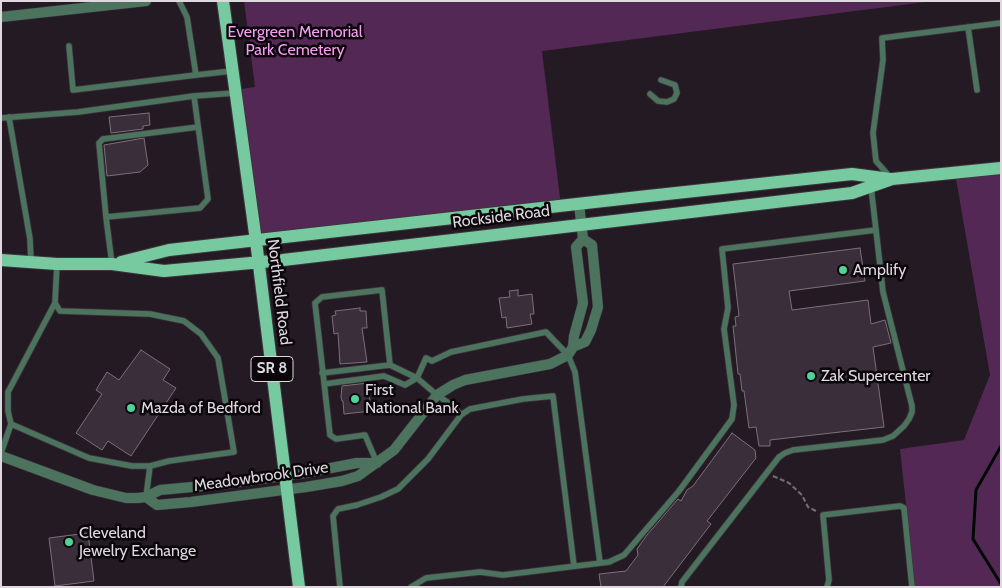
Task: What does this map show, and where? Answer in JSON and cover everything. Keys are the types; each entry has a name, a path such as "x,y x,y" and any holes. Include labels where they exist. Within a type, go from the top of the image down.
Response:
{"main road":[{"name":"Northfield Road","path":"223,1 256,241 299,587"},
{"name":"Rockside Road","path":"1,260 57,264 112,264 164,271 258,262 852,193 892,179 1001,168"},
{"name":"Rockside Road","path":"112,264 169,250 852,174 892,179"}],"street":[{"path":"1,16 146,1"},
{"name":"Meadowbrook Drive","path":"570,351 584,303 576,248 583,239 579,204"},
{"name":"Meadowbrook Drive","path":"146,497 157,505 287,490 342,481 358,476 394,450 438,395 465,380 550,364 585,342 598,308 592,245 583,239"},
{"name":"Meadowbrook Drive","path":"1,454 93,490 126,498 146,497 160,490 328,470 358,463 377,463"}],"lane":[{"path":"179,1 187,17 196,75"},
{"path":"892,179 876,161 873,133 884,60 882,38 1001,23"},
{"path":"968,27 977,90"},
{"path":"69,46 73,90 233,71"},
{"path":"650,94 658,101 667,102 674,99 677,93 675,85 661,80"},
{"path":"1,118 78,112 194,96 236,93"},
{"path":"106,217 200,208 208,199 194,96"},
{"path":"9,117 30,239 31,262"},
{"path":"112,264 99,143 103,139 198,127"},
{"path":"681,587 682,582 779,457 793,450 883,440 893,436 909,419 912,406 883,292 871,186"},
{"path":"411,587 426,578 480,572 503,576 600,563 615,560 624,555 679,491 732,419 734,405 724,329 728,308 722,249 876,230"},
{"path":"1,454 11,424 8,411 8,392 55,303 57,264"},
{"path":"377,463 364,435 336,439 330,435 316,304 322,297 382,290 390,365"},
{"path":"11,424 89,458 132,466 150,466 170,461 234,452 220,366 213,349 196,328 184,321 150,314 64,312 60,311 55,303"},
{"path":"324,384 384,376 405,385 417,378 426,358 432,361 450,352 546,332 570,351 575,372 600,563"},
{"path":"322,373 390,365 417,378 462,415"},
{"path":"340,587 333,516 338,509 373,500 398,489 428,459 462,415 470,408 493,403 553,396 574,566"},
{"path":"146,497 150,466"},
{"path":"828,587 823,515 902,506 912,587"}],"path":[{"path":"767,473 789,483 802,495 808,507 823,515"}],"green space":[{"name":"Evergreen Memorial Park Cemetery","path":"244,1 933,1 542,51 561,206 256,241 235,90 255,87"},
{"path":"1001,168 1001,587 915,587 900,449 964,440 990,375 955,173"}],"building":[{"path":"149,113 150,125 143,126 143,129 111,133 109,117"},
{"path":"144,138 148,165 140,172 107,176 104,145"},
{"path":"860,248 865,281 789,291 792,310 868,300 871,324 885,320 891,343 873,347 884,427 770,440 770,446 759,446 756,427 749,428 744,391 742,391 740,374 738,374 733,326 736,326 735,317 739,316 733,264"},
{"path":"518,290 518,296 532,294 534,314 530,314 532,324 507,328 506,317 502,318 499,298 510,297 509,291"},
{"path":"360,308 360,311 366,311 367,328 362,328 367,362 340,364 338,333 334,334 332,316 336,315 335,311"},
{"path":"141,350 170,369 163,380 176,388 131,456 108,441 102,450 76,433 102,394 96,390 107,372 119,380"},
{"path":"368,383 371,411 344,414 341,397 342,386"},
{"path":"732,433 755,450 756,458 707,521 711,524 663,587 601,587 599,574 626,571 638,555 637,549 647,535 678,499 681,501 687,490 693,486"},
{"path":"88,533 94,581 55,586 49,538"}],"waterway":[{"path":"1001,446 976,490 973,539 1001,584"}],"place":[{"name":"Amplify","path":"843,270"},
{"name":"Zak Supercenter","path":"811,376"},
{"name":"First National Bank","path":"355,399"},
{"name":"Mazda of Bedford","path":"131,408"},
{"name":"Cleveland Jewelry Exchange","path":"69,542"}]}
